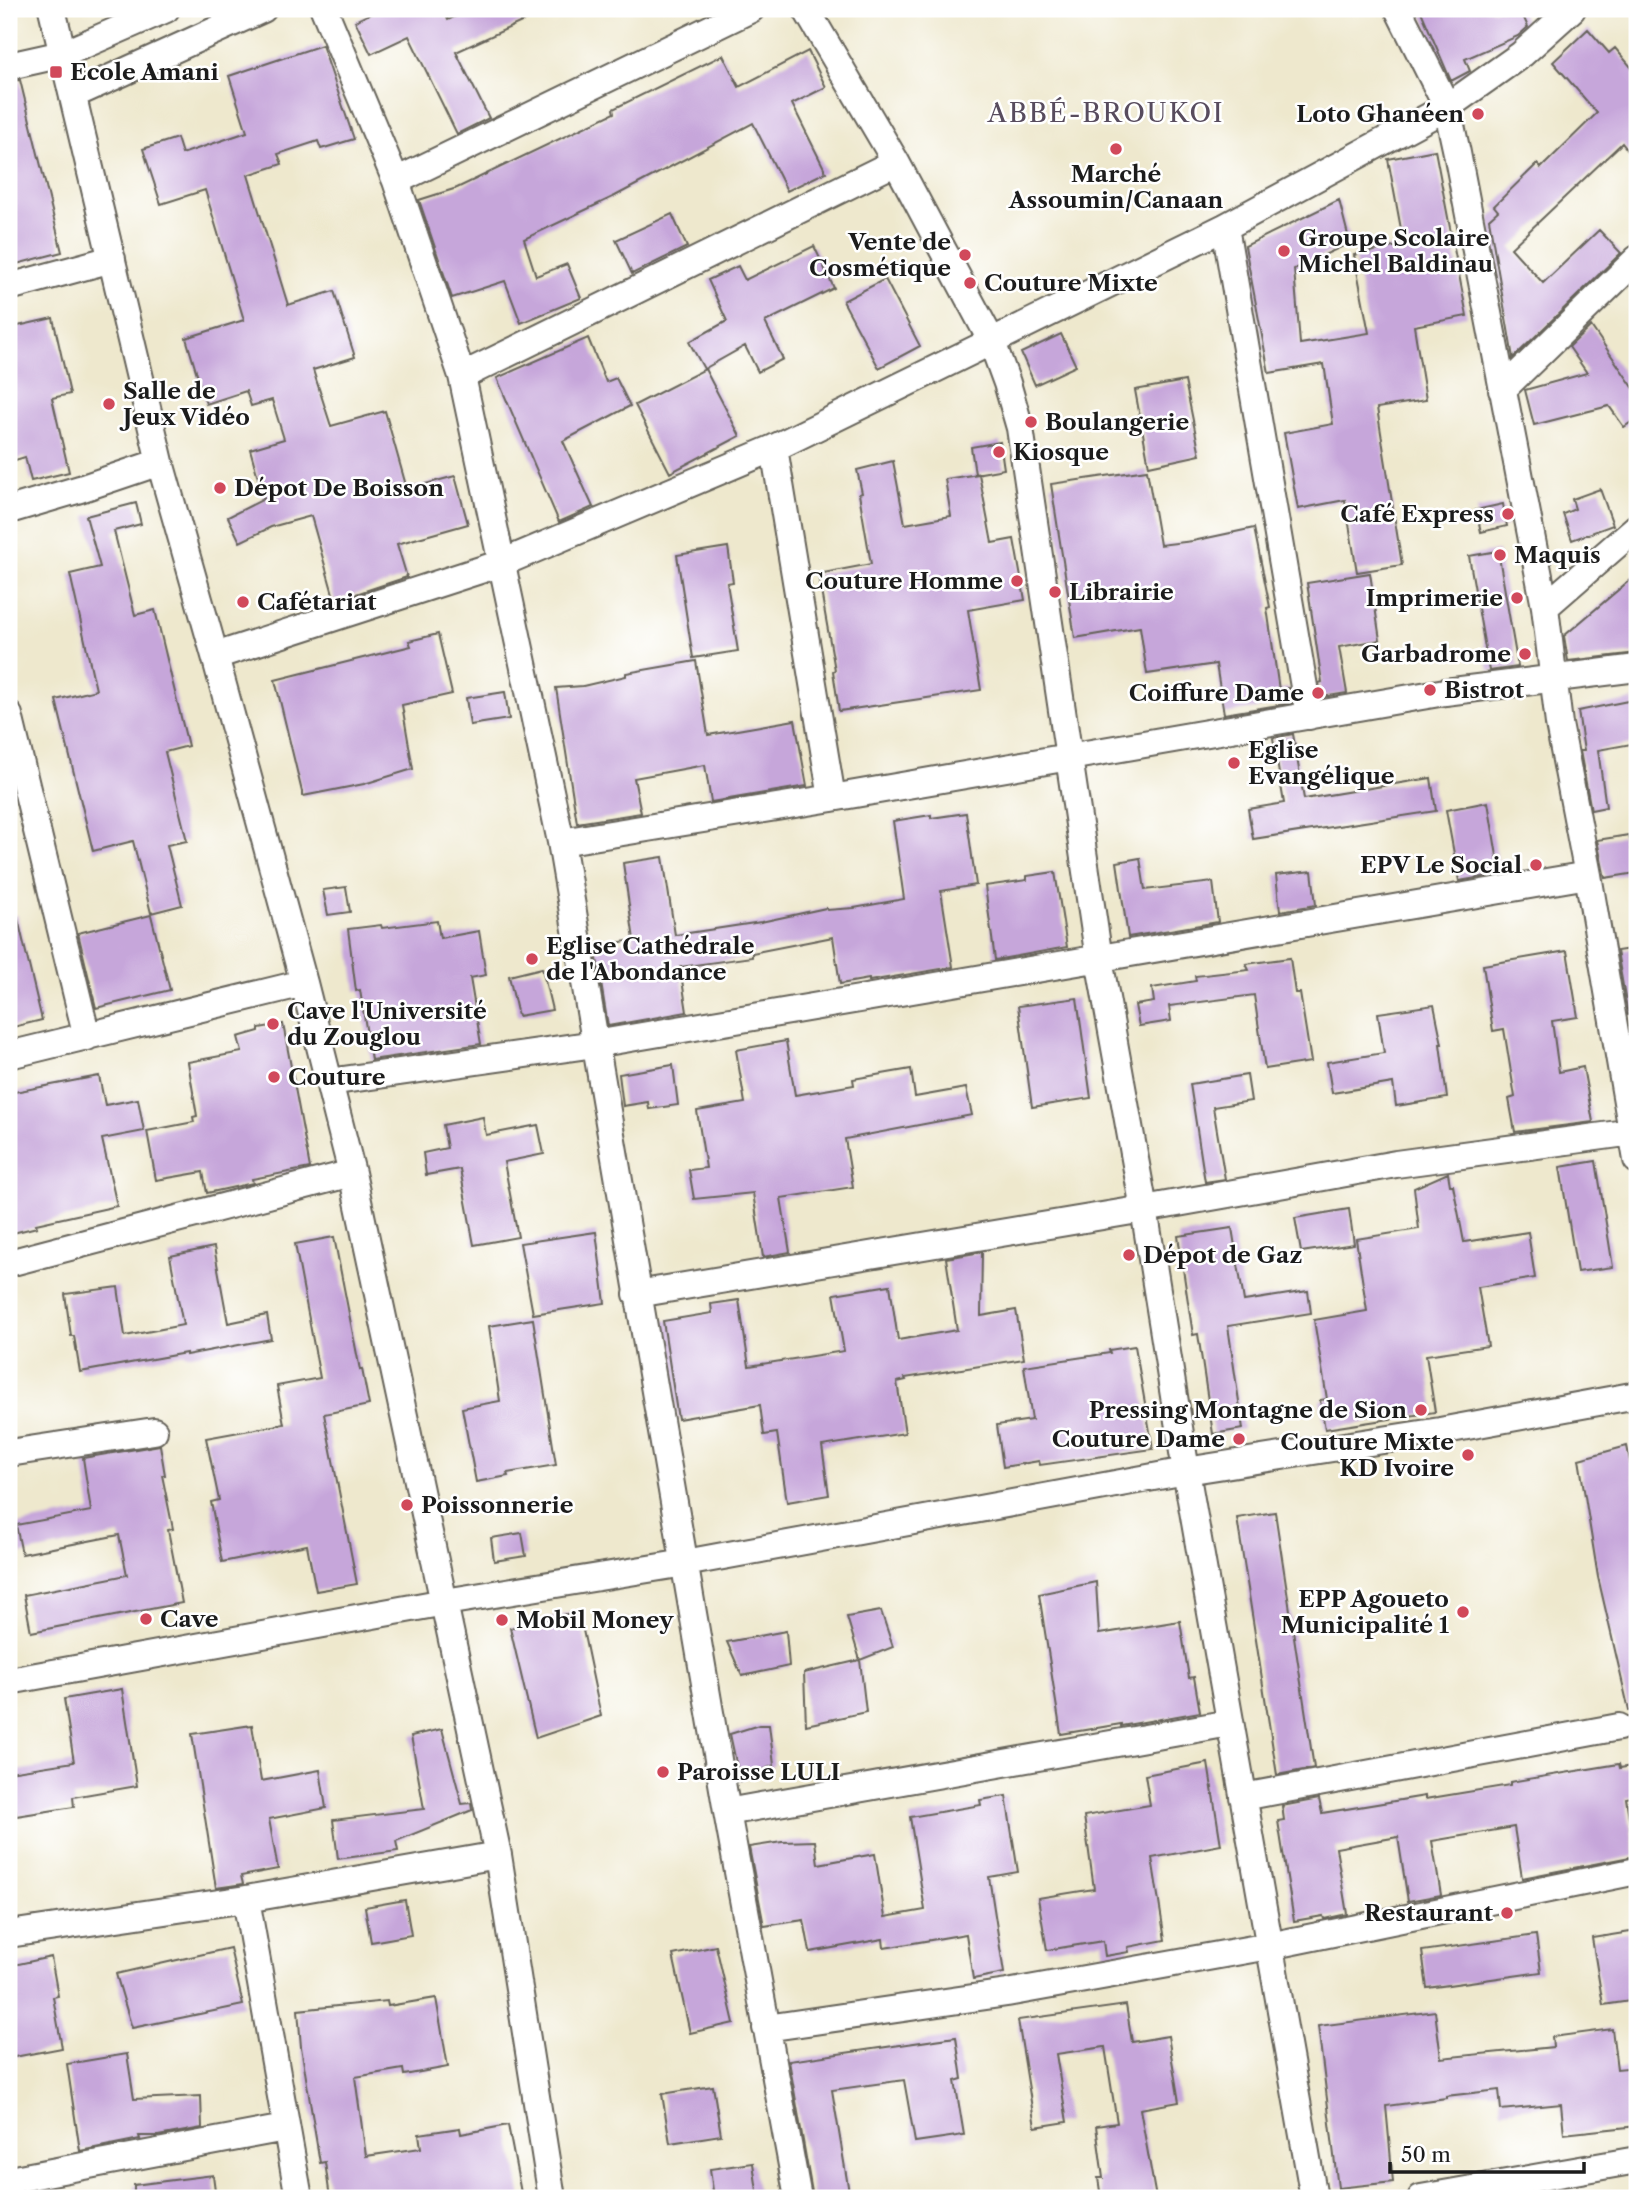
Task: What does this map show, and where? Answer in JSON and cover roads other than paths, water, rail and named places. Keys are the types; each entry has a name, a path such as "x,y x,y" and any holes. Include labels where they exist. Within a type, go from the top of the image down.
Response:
{"street":[{"path":"51,9 160,462 304,982 352,1173 498,1855 552,2198"},
{"path":"9,66 63,54 166,9"},
{"path":"73,95 263,9"},
{"path":"324,9 396,181 462,376 561,842 727,1812 798,2198"},
{"path":"396,181 751,9"},
{"path":"806,9 896,162 992,342 1020,428 1099,959 1144,1209 1185,1471 1314,2198"},
{"path":"1398,9 1447,107 1545,607 1559,724 1588,874 1637,1160"},
{"path":"215,656 502,563 774,448 1225,227 1447,107 1522,54 1572,9"},
{"path":"462,376 896,162"},
{"path":"1225,227 1309,716"},
{"path":"1503,390 1637,259"},
{"path":"9,287 112,260"},
{"path":"774,448 832,798"},
{"path":"9,509 160,462"},
{"path":"1545,607 1637,527"},
{"path":"561,842 1445,692 1637,668"},
{"path":"10,727 87,1037"},
{"path":"328,1082 595,1044 1588,874"},
{"path":"9,1055 304,982"},
{"path":"637,1294 1396,1164 1633,1132"},
{"path":"9,1263 352,1173"},
{"path":"9,1681 445,1602 685,1563 1185,1471 1440,1431 1637,1395"},
{"path":"9,1453 154,1431"},
{"path":"727,1812 1230,1723"},
{"path":"1243,1797 1619,1727"},
{"path":"9,1934 246,1899 498,1855"},
{"path":"766,2028 1007,1993 1269,1946 1637,1871"},
{"path":"246,1899 299,2198"},
{"path":"9,2180 285,2128"},
{"path":"1421,2198 1637,2160"},
{"path":"1498,2185 1524,2198"}],"place":[{"name":"Ecole Amani","path":"56,72"},
{"name":"Loto Ghanéen","path":"1478,114"},
{"name":"Marché Assoumin/Canaan","path":"1116,149"},
{"name":"Groupe Scolaire Michel Baldinau","path":"1284,251"},
{"name":"Vente de Cosmétique","path":"965,255"},
{"name":"Couture Mixte","path":"970,283"},
{"name":"Salle de Jeux Vidéo","path":"109,404"},
{"name":"Boulangerie","path":"1031,422"},
{"name":"Kiosque","path":"999,452"},
{"name":"Dépot De Boisson","path":"220,488"},
{"name":"Café Express","path":"1508,514"},
{"name":"Maquis","path":"1500,555"},
{"name":"Couture Homme","path":"1017,581"},
{"name":"Librairie","path":"1055,592"},
{"name":"Imprimerie","path":"1517,598"},
{"name":"Cafétariat","path":"243,602"},
{"name":"Garbadrome","path":"1525,654"},
{"name":"Bistrot","path":"1430,690"},
{"name":"Coiffure Dame","path":"1318,693"},
{"name":"Eglise Evangélique","path":"1234,763"},
{"name":"EPV Le Social","path":"1536,865"},
{"name":"Eglise Cathédrale de l'Abondance","path":"532,959"},
{"name":"Cave l'Université du Zouglou","path":"273,1024"},
{"name":"Couture","path":"274,1077"},
{"name":"Dépot de Gaz","path":"1129,1255"},
{"name":"Pressing Montagne de Sion","path":"1421,1410"},
{"name":"Couture Dame","path":"1239,1439"},
{"name":"Couture Mixte KD Ivoire","path":"1468,1455"},
{"name":"Poissonnerie","path":"407,1505"},
{"name":"EPP Agoueto Municipalité 1","path":"1463,1612"},
{"name":"Cave","path":"146,1619"},
{"name":"Mobil Money","path":"502,1620"},
{"name":"Paroisse LULI","path":"663,1772"},
{"name":"Restaurant","path":"1507,1913"}],"district":[{"name":"ABBÉ-BROUKOI","path":"1106,113"}]}
